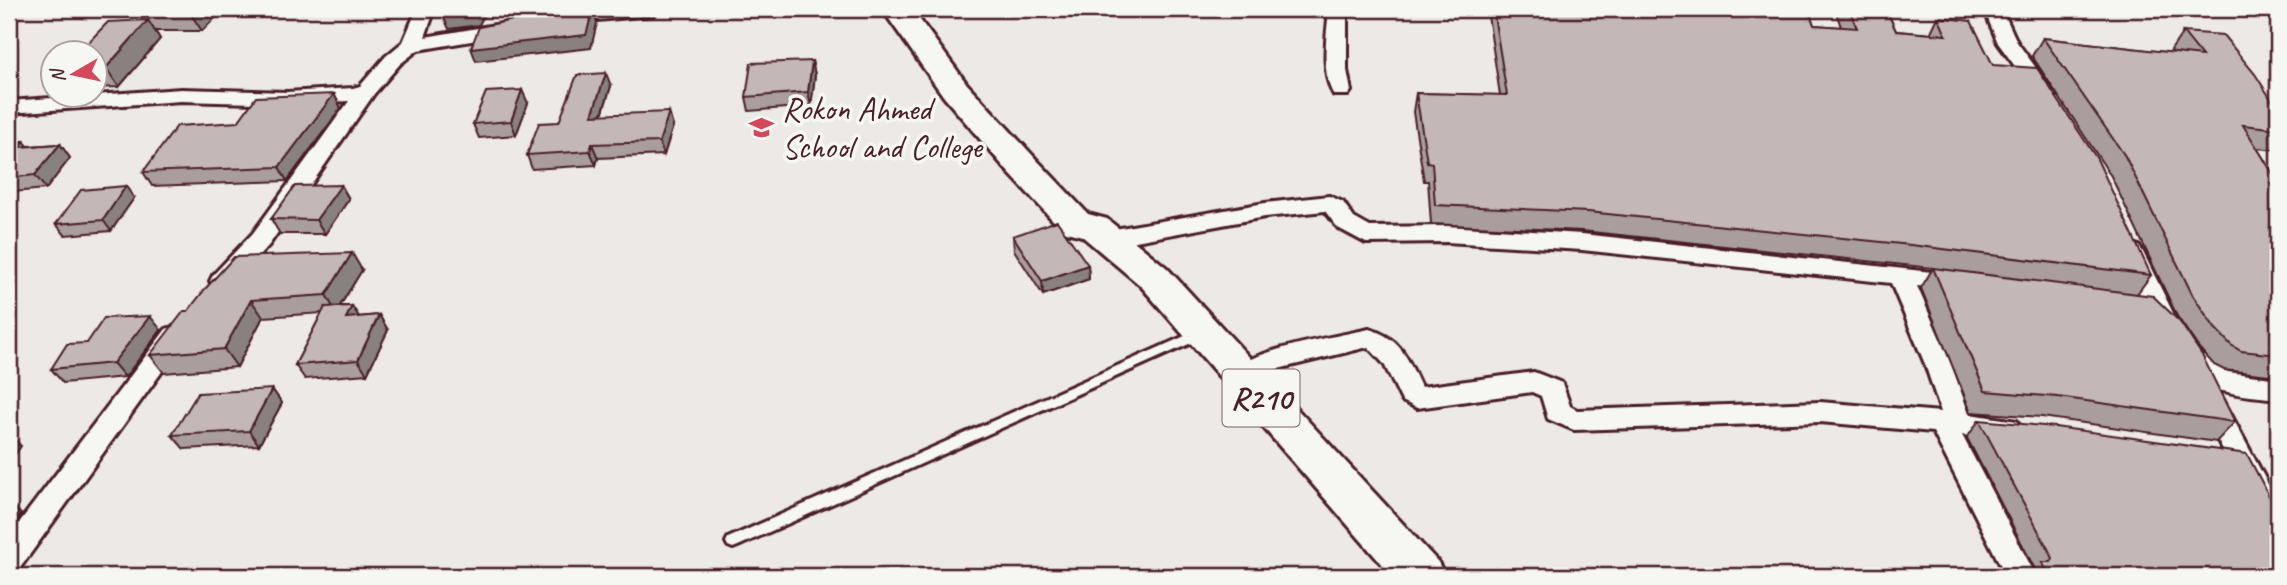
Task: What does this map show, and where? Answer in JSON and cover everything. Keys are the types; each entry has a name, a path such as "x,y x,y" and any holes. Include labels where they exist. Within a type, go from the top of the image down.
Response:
{"main road":[{"name":"R210","path":"897,9 934,62 989,129 1076,223 1101,233 1154,276 1240,376 1421,576"},
{"name":"R210","path":"916,9 1004,122 1093,215 1101,233"}],"street":[{"path":"412,45 426,9"},
{"path":"548,19 653,9"},
{"path":"1338,9 1337,70 1341,92"},
{"path":"1993,9 2008,43 2060,117"},
{"path":"206,298 261,239 367,90 393,60 412,45 527,23"},
{"path":"9,107 181,95 287,98 356,94 367,90"},
{"path":"1101,233 1265,210 1329,204 1335,207 1346,223 1366,235 1518,237 1979,285"},
{"path":"2121,230 2164,321 2192,362 2218,382 2278,389"},
{"path":"1900,275 1938,364 1951,424 2021,576"},
{"path":"2130,303 2147,307 2164,321"},
{"path":"9,559 96,438 188,318"},
{"path":"1240,376 1271,362 1369,338 1379,339 1386,346 1411,394 1417,398 1534,382 1553,390 1558,412 1574,420 1819,412 2028,430"},
{"path":"2192,362 2227,457 2278,531"}],"lane":[{"path":"733,542 1203,333"}],"building":[{"path":"141,9 194,9 190,13 138,12"},
{"path":"447,9 475,9 443,16"},
{"path":"1493,9 1808,9 1814,25 1857,28 1849,9 1886,9 1896,31 1946,35 1938,17 1971,21 1993,65 2037,68 2097,159 2151,275 1911,245 1588,212 1435,205 1432,163 1427,162 1416,93 1507,95"},
{"path":"593,10 586,35 471,48 479,27 543,14"},
{"path":"148,20 108,66 108,38 93,38 108,22"},
{"path":"2183,32 2223,35 2255,74 2278,110 2278,129 2243,125 2278,182 2270,183 2278,196 2278,355 2241,351 2231,345 2215,328 2193,296 2125,156 2043,38 2202,56"},
{"path":"812,61 808,92 746,97 751,63"},
{"path":"606,73 592,115 669,112 659,142 592,144 590,151 527,155 539,123 559,122 577,75"},
{"path":"522,90 511,121 473,124 486,92"},
{"path":"334,94 279,167 143,172 177,126 238,122 256,97"},
{"path":"24,141 19,147 60,144 35,175 9,178 9,142"},
{"path":"341,185 316,220 271,219 295,186"},
{"path":"126,186 103,220 56,224 81,190"},
{"path":"1057,221 1088,265 1042,281 1013,236"},
{"path":"352,253 326,295 251,300 224,349 150,355 184,311 188,311 234,257"},
{"path":"1933,268 2153,296 2180,322 2202,355 2235,422 2058,397 1985,391"},
{"path":"352,306 346,318 379,315 358,360 295,365 325,307"},
{"path":"150,316 113,363 51,369 67,344 87,343 104,318"},
{"path":"272,389 249,431 172,435 198,393"},
{"path":"1979,420 2055,427 2247,454 2278,513 2278,576 2050,576 2042,562 2051,562 2053,558"}],"place":[{"name":"Rokon Ahmed School and College","path":"762,128"}]}
